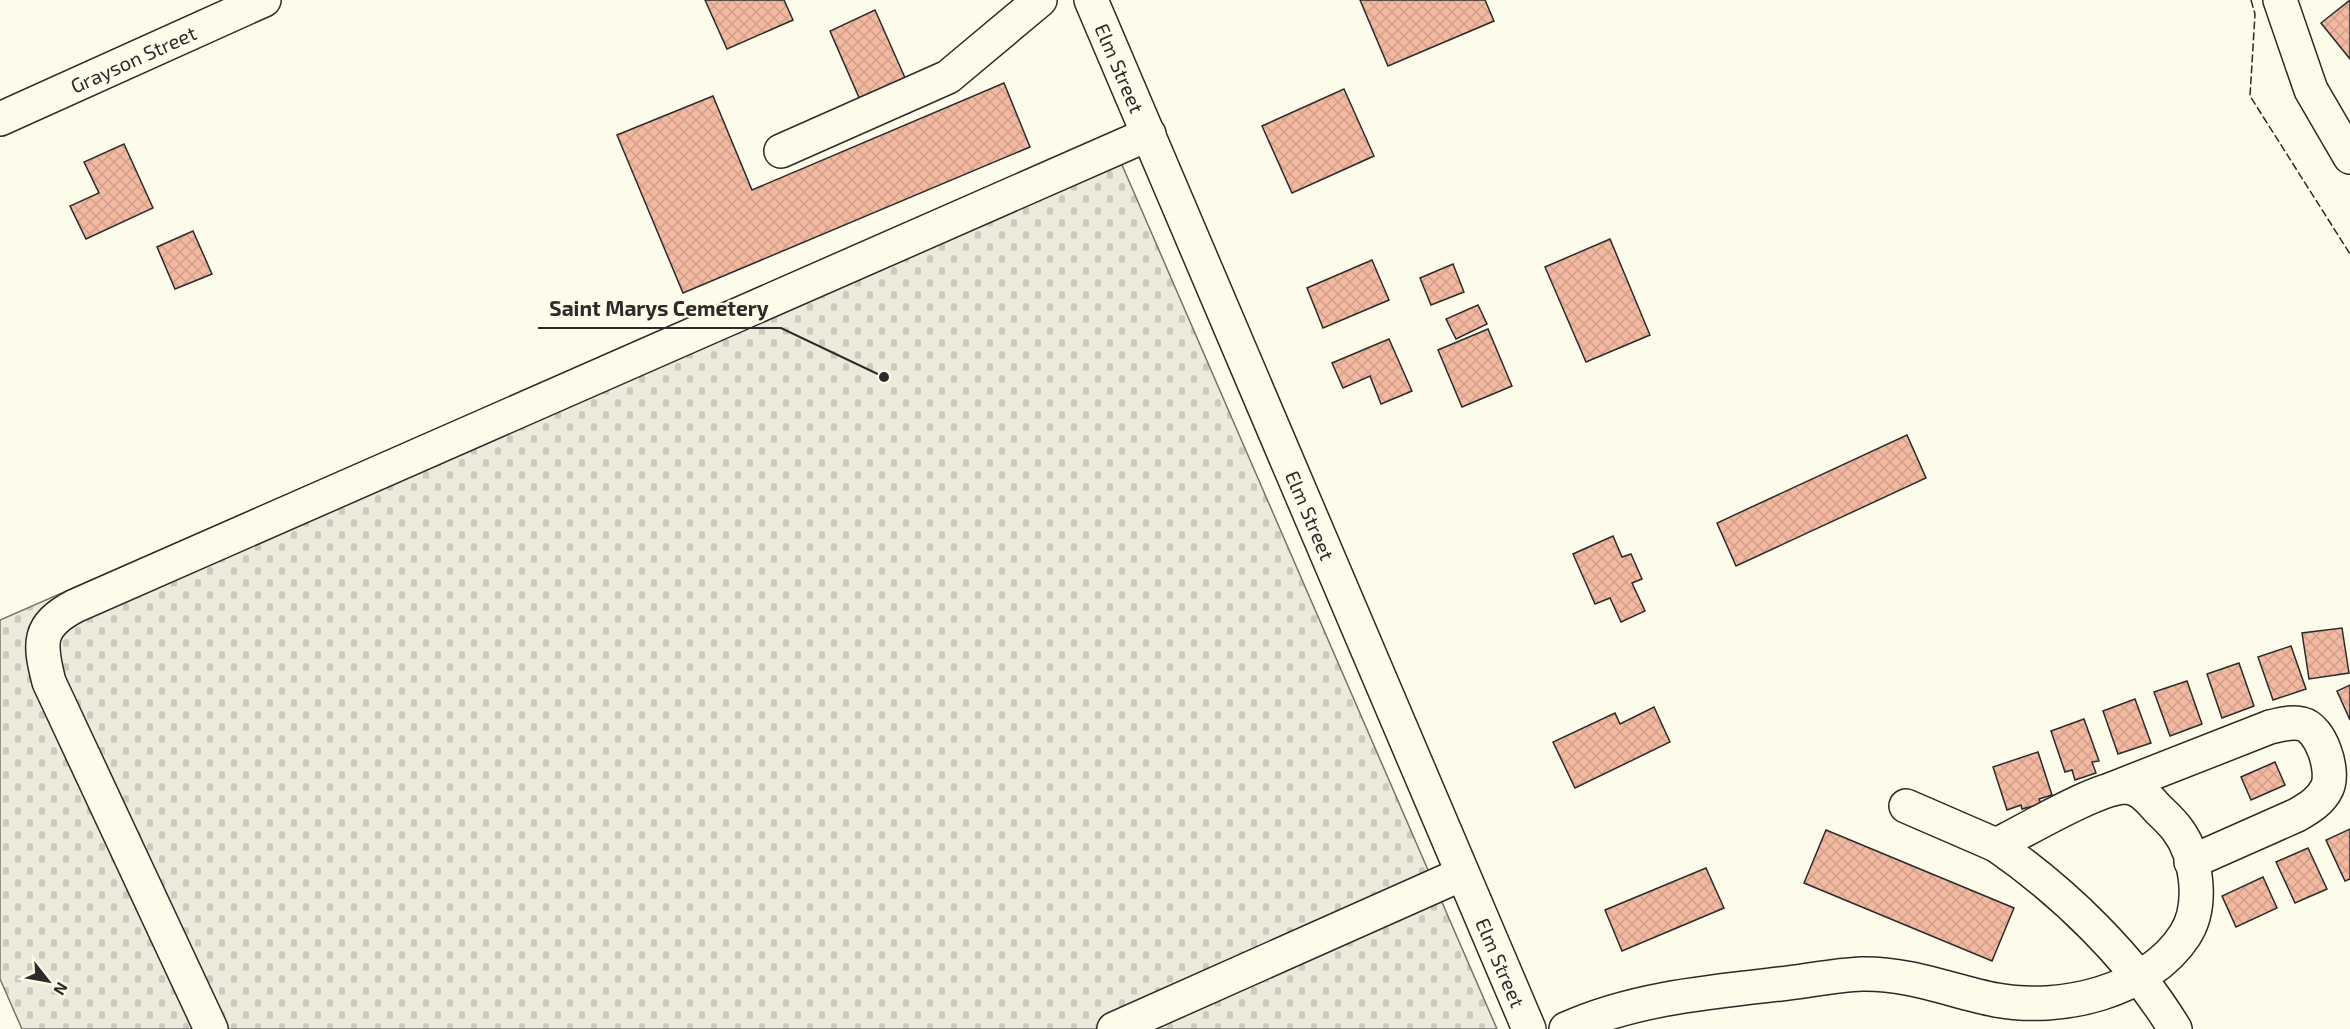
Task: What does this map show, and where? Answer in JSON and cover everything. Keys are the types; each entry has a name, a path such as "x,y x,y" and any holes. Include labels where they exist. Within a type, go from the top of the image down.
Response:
{"main road":[{"name":"Grayson Street","path":"0,119 264,0"},
{"path":"781,151 948,77 1041,0"},
{"name":"Elm Street","path":"1091,0 1529,1029"},
{"path":"2280,0 2311,90 2350,157"},
{"path":"211,1029 49,682 43,640 51,622 61,613 1149,134"},
{"path":"1996,845 2071,806 2270,728 2292,723 2303,724 2314,731 2322,745 2328,771 2328,785 2321,798 2313,806 2297,815 2191,862"},
{"path":"1566,1029 1611,1012 1661,1000 1862,974 1911,979 1997,1000 2040,1003 2088,996 2138,977 2162,961 2187,933 2194,909 2196,873 2177,829 2147,797 2133,788 2112,789"},
{"path":"1906,806 1996,845 2073,905 2138,977 2175,1029"},
{"path":"1114,1029 1462,874"}],"green space":[{"path":"1109,135 1497,1029 22,1029 0,979 0,620"}],"building":[{"path":"705,0 784,0 793,20 727,49"},
{"path":"1360,0 1485,0 1494,21 1388,66"},
{"path":"2350,0 2350,59 2321,23"},
{"path":"875,10 910,89 864,109 830,31"},
{"path":"1004,83 1030,147 683,293 617,135 713,96 752,190"},
{"path":"1344,89 1374,156 1292,193 1262,126"},
{"path":"124,144 153,208 86,239 70,206 99,193 84,162"},
{"path":"193,231 212,274 175,289 157,247"},
{"path":"1610,239 1650,335 1586,362 1545,267"},
{"path":"1372,260 1389,300 1323,328 1307,288"},
{"path":"1453,264 1464,292 1431,305 1420,278"},
{"path":"1478,305 1487,324 1456,339 1446,319"},
{"path":"1488,329 1512,386 1462,407 1438,350"},
{"path":"1389,339 1412,391 1381,404 1370,376 1343,388 1332,363"},
{"path":"1907,435 1926,478 1736,566 1717,523"},
{"path":"1613,536 1622,557 1631,554 1642,579 1632,583 1645,611 1621,622 1610,598 1595,604 1573,554"},
{"path":"2342,628 2349,673 2309,679 2302,633"},
{"path":"2291,646 2306,689 2273,700 2258,657"},
{"path":"2239,663 2254,706 2222,718 2207,674"},
{"path":"2187,681 2202,724 2170,736 2154,692"},
{"path":"2350,685 2350,720 2337,691"},
{"path":"2135,699 2151,743 2118,754 2103,711"},
{"path":"1654,707 1670,742 1575,788 1553,742 1615,713 1620,724"},
{"path":"2084,719 2099,761 2092,762 2096,773 2075,780 2072,770 2065,772 2051,731"},
{"path":"2038,752 2052,795 2039,799 2041,804 2022,809 2021,805 2007,810 1993,767"},
{"path":"2275,762 2285,785 2251,800 2241,777"},
{"path":"2350,829 2350,879 2345,881 2326,840"},
{"path":"1826,830 2014,908 1992,961 1804,883"},
{"path":"2308,848 2327,889 2295,903 2276,862"},
{"path":"1706,868 1724,908 1622,951 1605,910"},
{"path":"2263,877 2277,908 2236,927 2222,896"}],"fence":[{"path":"2251,0 2255,14 2250,96 2350,254"}],"place":[{"name":"Saint Marys Cemetery","path":"884,377"}]}
